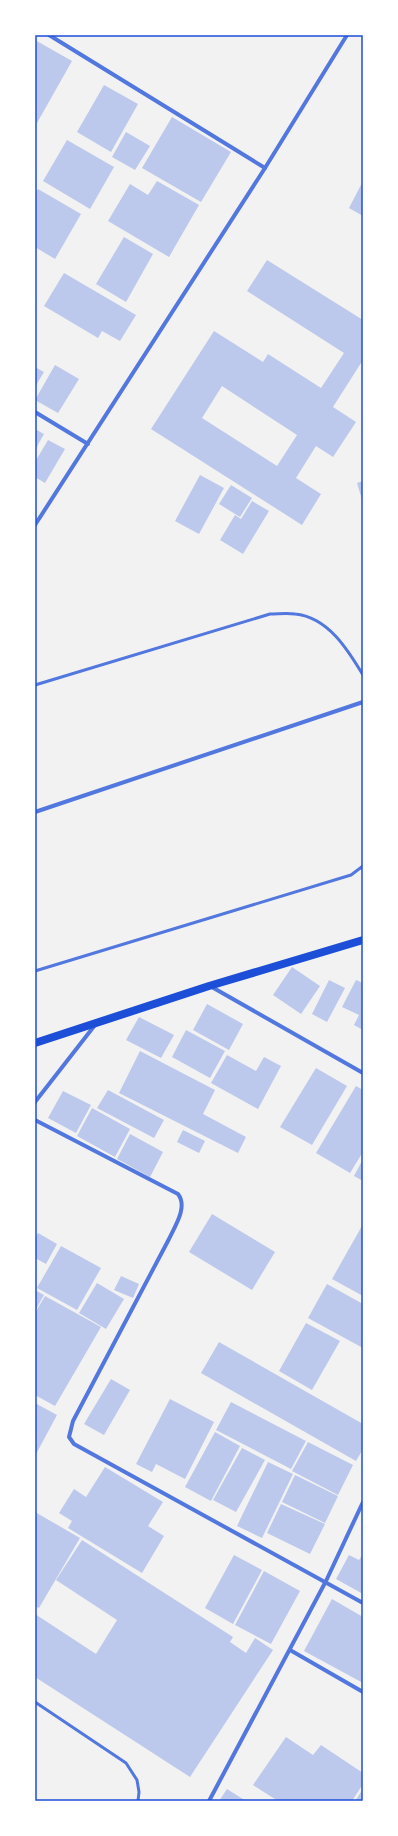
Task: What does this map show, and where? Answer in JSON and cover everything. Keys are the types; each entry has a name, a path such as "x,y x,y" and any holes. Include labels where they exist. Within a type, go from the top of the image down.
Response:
{"main road":[{"path":"35,1043 209,986 363,940"}],"street":[{"path":"49,35 265,168"},
{"path":"35,525 265,168 348,35"},
{"path":"35,412 88,444"},
{"path":"35,812 363,702"},
{"path":"209,986 363,1073"},
{"path":"35,1102 97,1022"},
{"path":"35,1120 178,1194 181,1198 182,1208 169,1239 73,1421 69,1437 74,1444 326,1581 363,1603"},
{"path":"209,1801 326,1581 363,1502"},
{"path":"290,1650 363,1692"}],"lane":[{"path":"35,685 270,614 296,614 314,619 332,632 363,675"},
{"path":"35,971 351,875 363,866"},
{"path":"35,1702 126,1763 137,1780 139,1792 138,1801"}],"building":[{"path":"35,40 72,61 37,123 35,122"},
{"path":"104,85 138,104 111,152 77,132"},
{"path":"172,117 231,152 201,202 142,168"},
{"path":"126,132 150,146 135,170 112,157"},
{"path":"67,140 114,167 90,209 43,181"},
{"path":"157,181 199,205 169,257 108,221 130,184 148,195"},
{"path":"363,181 363,216 349,208"},
{"path":"38,189 81,214 55,259 35,247 35,193"},
{"path":"124,237 153,254 126,302 96,284"},
{"path":"267,260 363,320 363,364 361,363 333,407 356,422 333,457 316,446 296,478 321,494 302,525 151,429 214,331 263,362 268,354 321,388 344,353 247,291","holes":["222,386 297,435 277,466 202,418"]},
{"path":"64,273 136,315 120,341 102,331 98,338 44,306"},
{"path":"55,365 79,379 58,413 35,400"},
{"path":"35,367 44,372 35,387"},
{"path":"35,429 44,434 35,450"},
{"path":"48,440 65,449 45,483 35,477 35,462"},
{"path":"200,475 224,488 199,534 175,521"},
{"path":"363,481 363,503 357,483"},
{"path":"231,485 252,498 240,517 219,504"},
{"path":"252,501 269,511 243,554 220,540 235,515 241,519"},
{"path":"292,967 320,986 301,1014 273,995"},
{"path":"329,980 345,988 327,1022 312,1014"},
{"path":"356,980 363,983 363,1030 354,1025 359,1015 342,1007"},
{"path":"207,1004 243,1024 229,1050 193,1030"},
{"path":"139,1017 174,1035 161,1058 126,1040"},
{"path":"186,1030 225,1051 210,1078 172,1057"},
{"path":"140,1051 215,1090 203,1114 246,1137 238,1153 119,1093"},
{"path":"227,1055 256,1071 264,1057 281,1066 258,1109 211,1083"},
{"path":"316,1068 347,1086 312,1145 280,1127"},
{"path":"356,1086 363,1090 363,1152 350,1173 316,1153"},
{"path":"108,1090 164,1120 154,1138 97,1108"},
{"path":"63,1091 91,1105 76,1133 48,1118"},
{"path":"92,1108 130,1129 115,1157 77,1136"},
{"path":"183,1130 205,1141 199,1153 177,1142"},
{"path":"130,1134 163,1152 150,1177 117,1159"},
{"path":"363,1159 363,1181 354,1176"},
{"path":"212,1214 275,1252 252,1290 189,1252"},
{"path":"363,1224 363,1296 332,1279"},
{"path":"38,1233 57,1244 46,1264 35,1258 35,1238"},
{"path":"61,1246 101,1268 77,1310 37,1288"},
{"path":"121,1276 139,1284 133,1298 114,1290"},
{"path":"97,1283 124,1299 106,1329 79,1313"},
{"path":"327,1284 363,1304 363,1348 308,1318"},
{"path":"35,1290 44,1295 35,1311"},
{"path":"45,1296 101,1327 55,1406 35,1395 35,1313"},
{"path":"306,1323 340,1341 312,1390 279,1371"},
{"path":"219,1342 363,1424 363,1449 356,1461 201,1373"},
{"path":"111,1379 130,1390 104,1435 84,1424"},
{"path":"170,1399 214,1422 185,1479 156,1464 152,1472 136,1464"},
{"path":"231,1402 306,1441 291,1469 216,1430"},
{"path":"35,1403 57,1415 35,1456"},
{"path":"215,1432 240,1446 211,1501 185,1487"},
{"path":"308,1442 353,1465 338,1495 292,1471"},
{"path":"242,1448 265,1460 236,1512 213,1500"},
{"path":"268,1462 293,1474 262,1538 237,1526"},
{"path":"105,1467 163,1502 148,1526 164,1536 142,1573 68,1528 72,1521 59,1513 74,1489 86,1497"},
{"path":"295,1475 338,1496 325,1523 282,1502"},
{"path":"281,1504 325,1524 310,1554 267,1533"},
{"path":"35,1512 80,1538 39,1608 35,1606"},
{"path":"82,1540 233,1637 230,1642 246,1653 255,1638 273,1650 190,1777 35,1677 35,1614 96,1654 117,1620 56,1580"},
{"path":"363,1554 363,1594 336,1579 349,1555 359,1560"},
{"path":"234,1555 262,1570 233,1624 205,1608"},
{"path":"264,1571 300,1591 271,1644 235,1625"},
{"path":"332,1599 363,1617 363,1683 304,1651"},
{"path":"286,1737 313,1755 321,1745 363,1773 363,1784 352,1801 278,1801 253,1785"},
{"path":"227,1789 246,1801 219,1801"},
{"path":"363,1789 363,1801 355,1801"}]}
